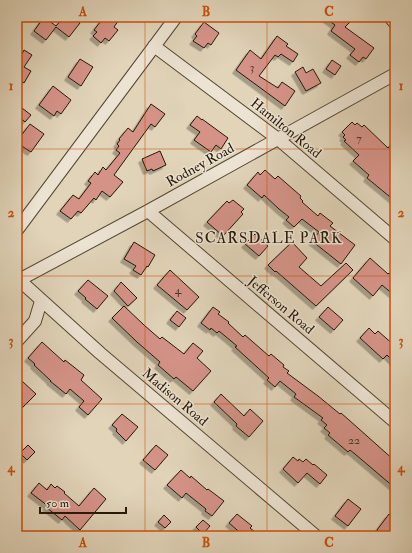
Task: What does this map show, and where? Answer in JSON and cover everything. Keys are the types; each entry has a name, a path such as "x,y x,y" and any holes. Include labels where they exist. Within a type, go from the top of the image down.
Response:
{"street":[{"path":"17,230 176,17"},
{"path":"390,17 395,23"},
{"name":"Hamilton Road","path":"154,46 278,139 395,239"},
{"name":"Rodney Road","path":"18,279 148,211 395,74"},
{"name":"Jefferson Road","path":"148,211 395,422"},
{"name":"Madison Road","path":"18,279 100,353 316,536"},
{"path":"17,341 35,322 41,301"}],"building":[{"path":"44,17 56,26 64,17 73,17 80,23 69,37 56,27 46,40 34,31"},
{"path":"104,17 121,17 114,27 118,30 109,41 105,38 101,43 93,36 97,32 94,30"},
{"path":"324,17 343,17 350,22 345,27 374,48 366,59 363,57 359,62 350,55 355,49 331,31 335,25"},
{"path":"204,22 219,33 211,45 208,43 204,48 193,41 197,36 195,34"},
{"path":"277,36 288,44 286,46 298,54 293,62 281,54 278,57 275,55 259,76 278,88 282,82 295,91 285,106 236,70 250,50 261,59"},
{"path":"17,50 22,54 24,50 32,55 24,67 31,71 24,83 17,78"},
{"path":"80,59 93,67 81,86 68,77"},
{"path":"332,60 341,66 335,75 326,69"},
{"path":"303,67 306,73 313,69 321,83 306,91 295,72"},
{"path":"53,86 71,100 61,114 57,111 54,116 39,105"},
{"path":"151,104 165,114 155,127 151,124 114,175 123,182 110,197 102,191 96,200 94,198 81,213 78,211 71,219 60,211 73,195 79,199 91,183 88,181 95,172 98,175 103,167 106,170 120,153 116,150 119,146 117,144 120,140 119,139 128,128 133,132"},
{"path":"22,108 31,115 25,122 17,115"},
{"path":"197,116 228,138 221,149 216,145 211,152 194,140 200,132 190,125"},
{"path":"352,122 355,125 357,123 362,127 364,125 388,148 395,140 395,201 367,178 369,175 353,161 359,155 344,141 346,140 343,137 345,135 342,132"},
{"path":"30,124 44,134 31,152 17,143"},
{"path":"160,151 166,165 153,171 152,169 147,171 142,159"},
{"path":"265,170 275,179 278,176 301,196 300,198 303,201 302,202 318,216 320,213 333,223 330,226 355,245 341,264 312,241 319,232 302,219 294,227 286,220 289,217 264,195 262,198 247,185 258,172 260,175"},
{"path":"233,200 244,209 241,212 243,214 223,236 207,222 227,201 229,203"},
{"path":"255,234 268,246 259,256 245,244"},
{"path":"134,242 155,255 141,275 133,270 136,266 124,259"},
{"path":"292,242 307,258 299,267 321,286 346,263 353,270 316,306 268,265"},
{"path":"370,258 388,274 389,273 395,278 395,296 382,285 373,296 353,278"},
{"path":"170,270 199,297 187,310 157,285"},
{"path":"88,280 108,296 97,309 78,291"},
{"path":"121,282 137,298 128,306 114,291"},
{"path":"124,306 160,339 162,337 184,354 193,343 203,351 197,358 211,371 193,391 176,377 174,379 158,365 160,362 112,318"},
{"path":"213,307 220,312 218,314 229,322 228,323 243,337 245,335 269,356 271,354 284,365 283,367 289,371 287,373 340,414 341,413 395,461 395,488 350,450 348,452 328,435 330,433 324,428 327,425 321,420 323,418 294,397 296,394 280,381 275,387 267,380 269,378 235,347 237,346 219,331 217,333 211,328 210,330 201,323"},
{"path":"328,307 343,320 334,330 319,317"},
{"path":"177,311 186,318 179,327 170,320"},
{"path":"369,328 375,334 378,331 395,346 395,363 387,355 383,359 360,338"},
{"path":"42,342 64,362 65,360 84,375 81,380 102,399 88,415 79,407 84,401 70,389 66,394 50,381 28,358"},
{"path":"22,381 36,394 17,413 17,386"},
{"path":"221,394 244,416 250,409 263,421 249,437 236,426 237,424 214,402"},
{"path":"122,414 138,427 126,441 112,425"},
{"path":"28,445 35,452 27,460 20,453"},
{"path":"156,445 168,455 155,470 143,460"},
{"path":"293,457 298,461 299,459 303,462 306,459 327,475 320,484 307,473 298,483 283,469"},
{"path":"181,470 190,478 191,476 207,490 208,489 224,501 212,516 205,511 206,509 186,493 182,498 167,485"},
{"path":"39,483 47,490 51,484 55,488 57,486 79,506 94,488 106,499 80,530 65,516 62,520 46,507 48,506 31,493"},
{"path":"348,499 361,509 348,526 335,516"},
{"path":"237,514 252,526 250,528 260,536 244,536 229,523"},
{"path":"389,514 395,519 395,536 385,536 377,530"},
{"path":"164,515 171,522 165,528 158,522"},
{"path":"203,520 210,526 203,534 196,527"}],"district":[{"name":"SCARSDALE PARK","path":"269,238"}]}
